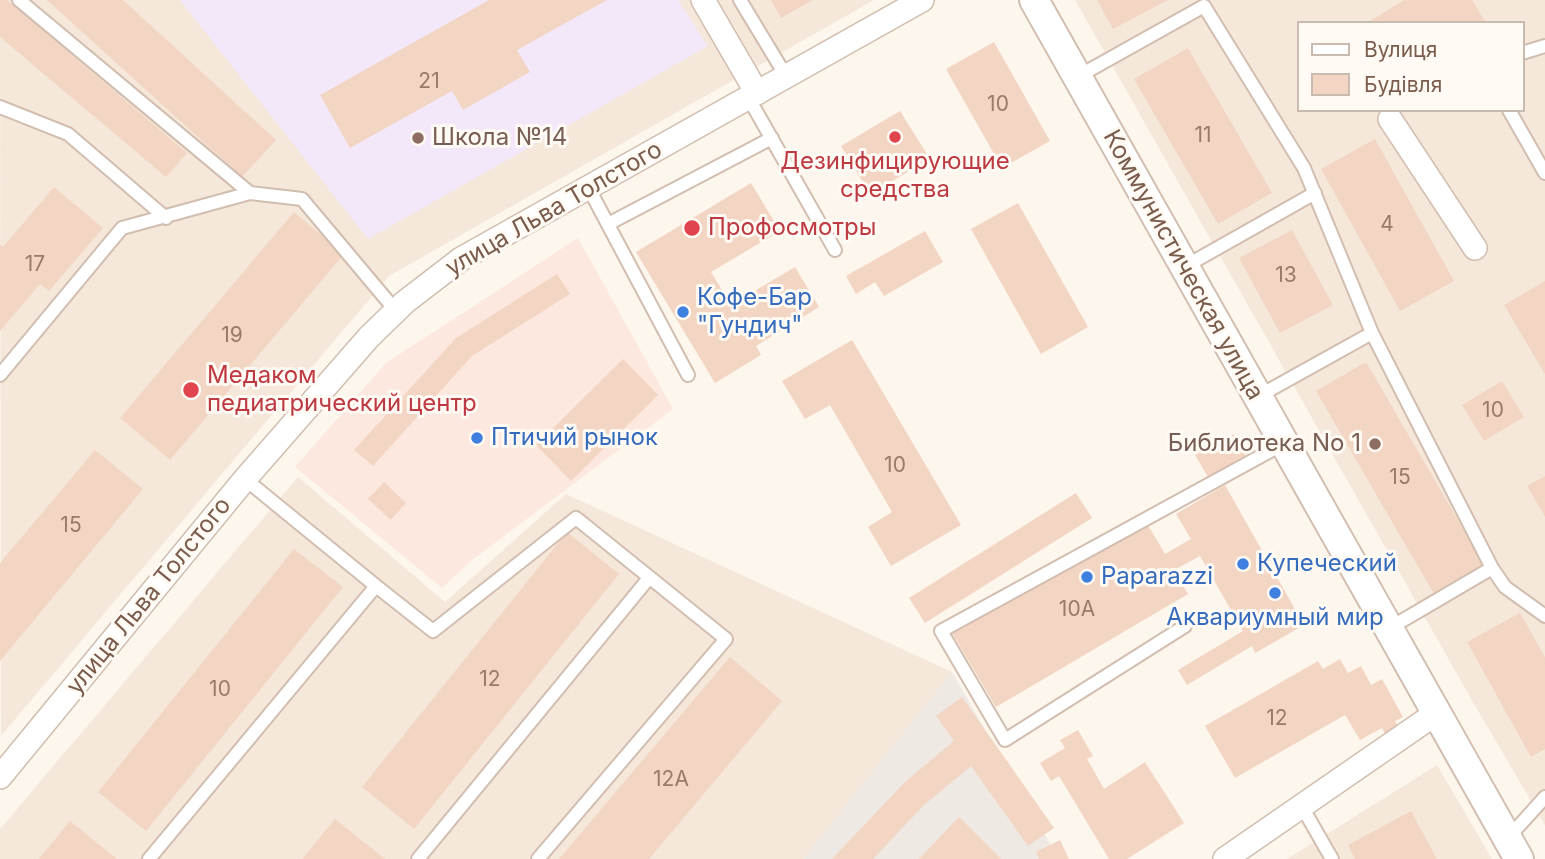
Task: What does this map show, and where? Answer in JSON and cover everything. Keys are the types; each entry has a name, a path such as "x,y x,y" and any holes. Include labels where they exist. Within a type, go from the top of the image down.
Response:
{"street":[{"path":"703,0 753,95"},
{"name":"улица Льва Толстого","path":"5,763 245,479 396,311 461,259 922,0"},
{"name":"Коммунистическая улица","path":"1034,0 1513,849"},
{"path":"1397,114 1475,248"},
{"path":"1225,859 1435,714"}],"lane":[{"path":"19,0 250,193"},
{"path":"740,0 786,76"},
{"path":"1077,77 1204,6 1304,168 1372,333 1492,568 1505,587 1545,616"},
{"path":"1524,52 1545,46"},
{"path":"753,95 772,138 835,250"},
{"path":"0,107 68,134 166,218"},
{"path":"1510,112 1545,173"},
{"path":"608,224 772,138"},
{"path":"588,187 688,375"},
{"path":"1184,267 1315,192"},
{"path":"0,375 122,228 250,193 302,199 396,311"},
{"path":"1257,397 1372,333"},
{"path":"1185,626 1005,740 941,631 1283,444"},
{"path":"245,479 433,631 576,518 726,639 538,859"},
{"path":"1388,629 1492,568"},
{"path":"418,859 649,578"},
{"path":"149,859 376,586"},
{"path":"1513,849 1545,797"},
{"path":"1301,805 1332,859"}],"shaded area":[{"path":"0,0 874,0 389,276 1,736"},
{"name":"Школа №14","path":"180,0 678,0 708,46 368,239"},
{"path":"1075,0 1545,0 1545,825 1474,704"},
{"name":"Птичий рынок","path":"578,238 673,409 471,561 442,588 295,467 386,363"},
{"path":"298,477 445,602 566,494 952,672 803,859 0,859 0,829"},
{"path":"952,672 1059,859 803,859"},
{"path":"1437,765 1492,859 1287,859"}],"building":[{"path":"0,0 7,0 187,153 166,177 0,37"},
{"path":"47,0 123,0 276,140 242,177"},
{"path":"489,0 607,0 517,50 530,72 463,110 452,91 350,148 320,95"},
{"path":"771,0 813,0 781,18"},
{"path":"1097,0 1168,0 1113,29"},
{"path":"1404,0 1472,0 1485,21 1370,21"},
{"path":"994,42 1050,141 1002,168 946,69"},
{"path":"1188,48 1272,193 1218,224 1134,79"},
{"path":"900,111 930,159 870,194 841,146"},
{"path":"1375,139 1454,281 1400,311 1321,169"},
{"path":"751,183 780,231 711,272 731,305 795,267 819,307 756,346 761,355 715,383 636,252"},
{"path":"54,187 103,228 49,291 40,284 0,331 0,244 3,247"},
{"path":"1018,203 1088,327 1041,354 971,229"},
{"path":"294,212 344,254 170,460 120,418"},
{"path":"1292,230 1333,305 1280,333 1239,258"},
{"path":"925,231 943,262 884,296 875,282 856,294 846,276"},
{"path":"557,274 570,294 472,356 373,466 354,450 456,338"},
{"path":"1545,281 1545,374 1504,305"},
{"path":"852,340 961,525 891,566 868,527 892,512 830,405 805,419 782,381"},
{"path":"623,359 658,395 571,481 536,445"},
{"path":"1366,362 1484,565 1434,594 1316,391"},
{"path":"1502,381 1524,417 1484,441 1462,405"},
{"path":"1234,434 1246,455 1208,477 1195,455"},
{"path":"95,450 143,489 0,661 0,563"},
{"path":"1545,476 1545,517 1527,486"},
{"path":"384,482 406,503 391,520 368,499"},
{"path":"1225,485 1304,625 1255,653 1252,646 1187,685 1178,670 1243,631 1200,556 1174,570 1188,594 996,707 952,633 1145,520 1165,554 1191,539 1176,514"},
{"path":"1076,493 1092,518 925,623 909,598"},
{"path":"567,532 619,574 414,829 362,787"},
{"path":"294,549 343,587 146,831 98,792"},
{"path":"1520,613 1545,657 1545,749 1531,757 1467,642"},
{"path":"730,657 782,701 649,859 559,859"},
{"path":"1340,659 1348,673 1361,666 1371,685 1382,679 1403,717 1395,721 1398,726 1385,734 1382,728 1360,740 1345,715 1235,778 1205,726 1318,661 1323,669"},
{"path":"962,697 1054,828 1028,846 971,766 924,805 873,859 832,859 905,782 954,741 936,716"},
{"path":"1078,730 1093,756 1087,759 1104,789 1145,762 1184,823 1127,859 1109,859 1059,776 1051,781 1040,763 1065,748 1060,740"},
{"path":"1411,811 1437,859 1355,859 1348,845"},
{"path":"959,817 1001,859 919,859"},
{"path":"335,819 385,859 302,859"},
{"path":"70,821 117,859 39,859"},
{"path":"1060,840 1069,859 1039,859 1036,852"}],"place":[{"name":"Дезинфицирующие средства","path":"895,137"},
{"name":"Школа №14","path":"418,138"},
{"name":"Профосмотры","path":"692,228"},
{"name":"Кофе-Бар \"Гундич\"","path":"683,312"},
{"name":"Медаком педиатрический центр","path":"191,390"},
{"name":"Птичий рынок","path":"477,438"},
{"name":"Библиотека No 1","path":"1375,444"},
{"name":"Купеческий","path":"1243,564"},
{"name":"Paparazzi","path":"1087,577"},
{"name":"Аквариумный мир","path":"1275,593"}]}
